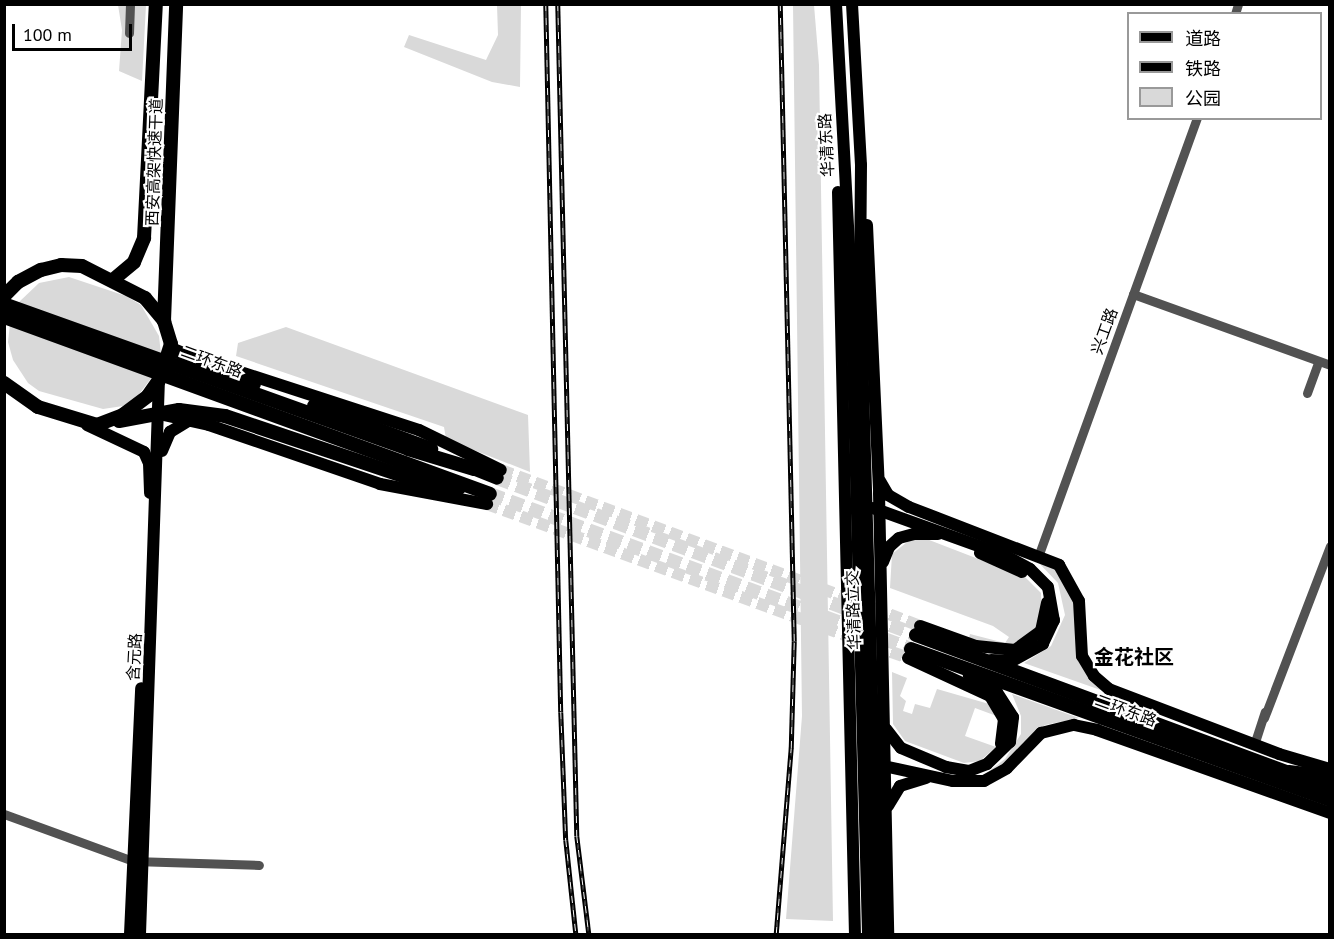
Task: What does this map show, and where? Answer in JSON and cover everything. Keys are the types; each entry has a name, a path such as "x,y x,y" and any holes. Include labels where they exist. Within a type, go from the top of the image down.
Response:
{"highway":[{"name":"西安高架快速干道","path":"114,279 134,262 144,238 156,4"},
{"name":"西安高架快速干道","path":"164,321 176,4"},
{"path":"4,296 18,282 62,265 82,266 114,279 145,298 164,321 171,349 159,380 142,402 106,423"},
{"name":"二环东路","path":"4,304 407,455"},
{"name":"二环东路","path":"4,316 407,455"},
{"path":"171,349 217,366 238,379 412,440 474,469"},
{"path":"4,383 38,407 83,424 106,423 179,410 225,416 412,479 489,499"},
{"path":"407,455 499,474"},
{"path":"407,455 489,499"},
{"name":"二环东路","path":"918,631 978,658 1285,778 1329,800"},
{"name":"二环东路","path":"909,654 941,660 1285,778 1329,788"}],"main road":[{"name":"华清东路","path":"836,4 841,137 856,284"},
{"name":"华清东路","path":"852,4 861,165 856,284"},
{"path":"841,137 837,228 855,934"},
{"path":"861,165 870,246 879,493 888,934"},
{"path":"4,287 18,282"},
{"name":"华清路立交","path":"856,284 868,934"},
{"name":"华清路立交","path":"856,284 879,934"},
{"path":"217,366 419,430 499,474"},
{"name":"含元路","path":"130,934 138,862 159,464 159,380"},
{"path":"158,413 380,484 489,499"},
{"path":"159,464 170,432 188,421 225,416"},
{"name":"含元路","path":"83,424 135,445 149,463 138,862 140,934"},
{"path":"878,468 882,486 894,504"},
{"path":"843,492 879,493 939,534 1001,554 1035,572 1048,587 1054,608 1051,631 1039,648 1009,661 978,658"},
{"path":"843,507 879,508 894,504 1039,554 1059,565 1073,583 1080,606 1082,656 1103,684 1254,745 1329,769"},
{"path":"881,580 884,560 893,542 914,534 939,534"},
{"path":"918,631 1003,651 1025,647 1041,631 1047,600 1037,583 964,543"},
{"path":"846,593 855,603 877,604 881,595"},
{"path":"847,659 855,650 878,651 883,660"},
{"path":"909,654 980,690 997,704 1005,730 997,754 987,764"},
{"path":"884,719 892,742 912,754 963,771 987,764 1003,752 1012,738 1013,722 1009,708 990,686 941,660"},
{"path":"850,765 884,765 965,782 989,780 1007,768 1037,735 1054,727 1074,725 1097,730 1329,813"},
{"path":"1285,778 1329,776"},
{"path":"1285,778 1329,807"},
{"path":"885,819 890,800 900,786 915,779 942,779"}],"street":[{"path":"129,33 130,4"},
{"name":"兴工路","path":"1039,554 1196,120"},
{"path":"1133,294 1329,365"},
{"path":"1307,393 1318,362"},
{"path":"1254,745 1329,546"},
{"path":"1264,718 1277,675"},
{"path":"4,814 138,862 259,865"}],"green space":[{"path":"118,5 146,5 142,81 119,71 122,30"},
{"path":"497,5 521,5 520,87 492,82 404,47 409,35 486,60 498,35"},
{"path":"793,5 814,5 819,65 833,921 786,919 802,716"},
{"path":"69,277 126,296 141,305 159,336 161,354 155,373 137,397 123,406 103,409 39,391 28,383 13,360 8,342 11,315 18,303 39,283"},
{"path":"286,327 528,415 530,472 446,439 444,427 236,356 238,343"},
{"path":"924,538 1025,577 1041,593 1042,623 1013,646 994,645 969,638 970,634 1005,643 1009,637 993,626 890,588 892,554 911,539"},
{"path":"1036,560 1053,566 1074,598 1076,640 1112,694 1024,663 1051,646 1065,615 1058,583"},
{"path":"892,672 907,678 900,696 906,701 903,711 912,714 915,704 930,708 937,689 996,706 1002,718 975,708 965,736 996,747 980,761 964,763 905,741 893,724"},
{"path":"1012,694 1079,718 1045,725 1000,767 989,771 1005,759 1021,734 1021,716"}],"tunnel":[{"path":"501,470 857,602"},
{"path":"497,478 916,635"},
{"path":"490,494 911,649"},
{"path":"487,504 858,640"},
{"path":"873,608 920,626"},
{"path":"874,646 908,658"}],"railway":[{"path":"546,4 561,712 566,840 576,934"},
{"path":"558,4 577,836 589,934"},
{"path":"776,934 791,748 794,641 780,4"}],"district":[{"name":"金花社区","path":"1134,657"}]}
